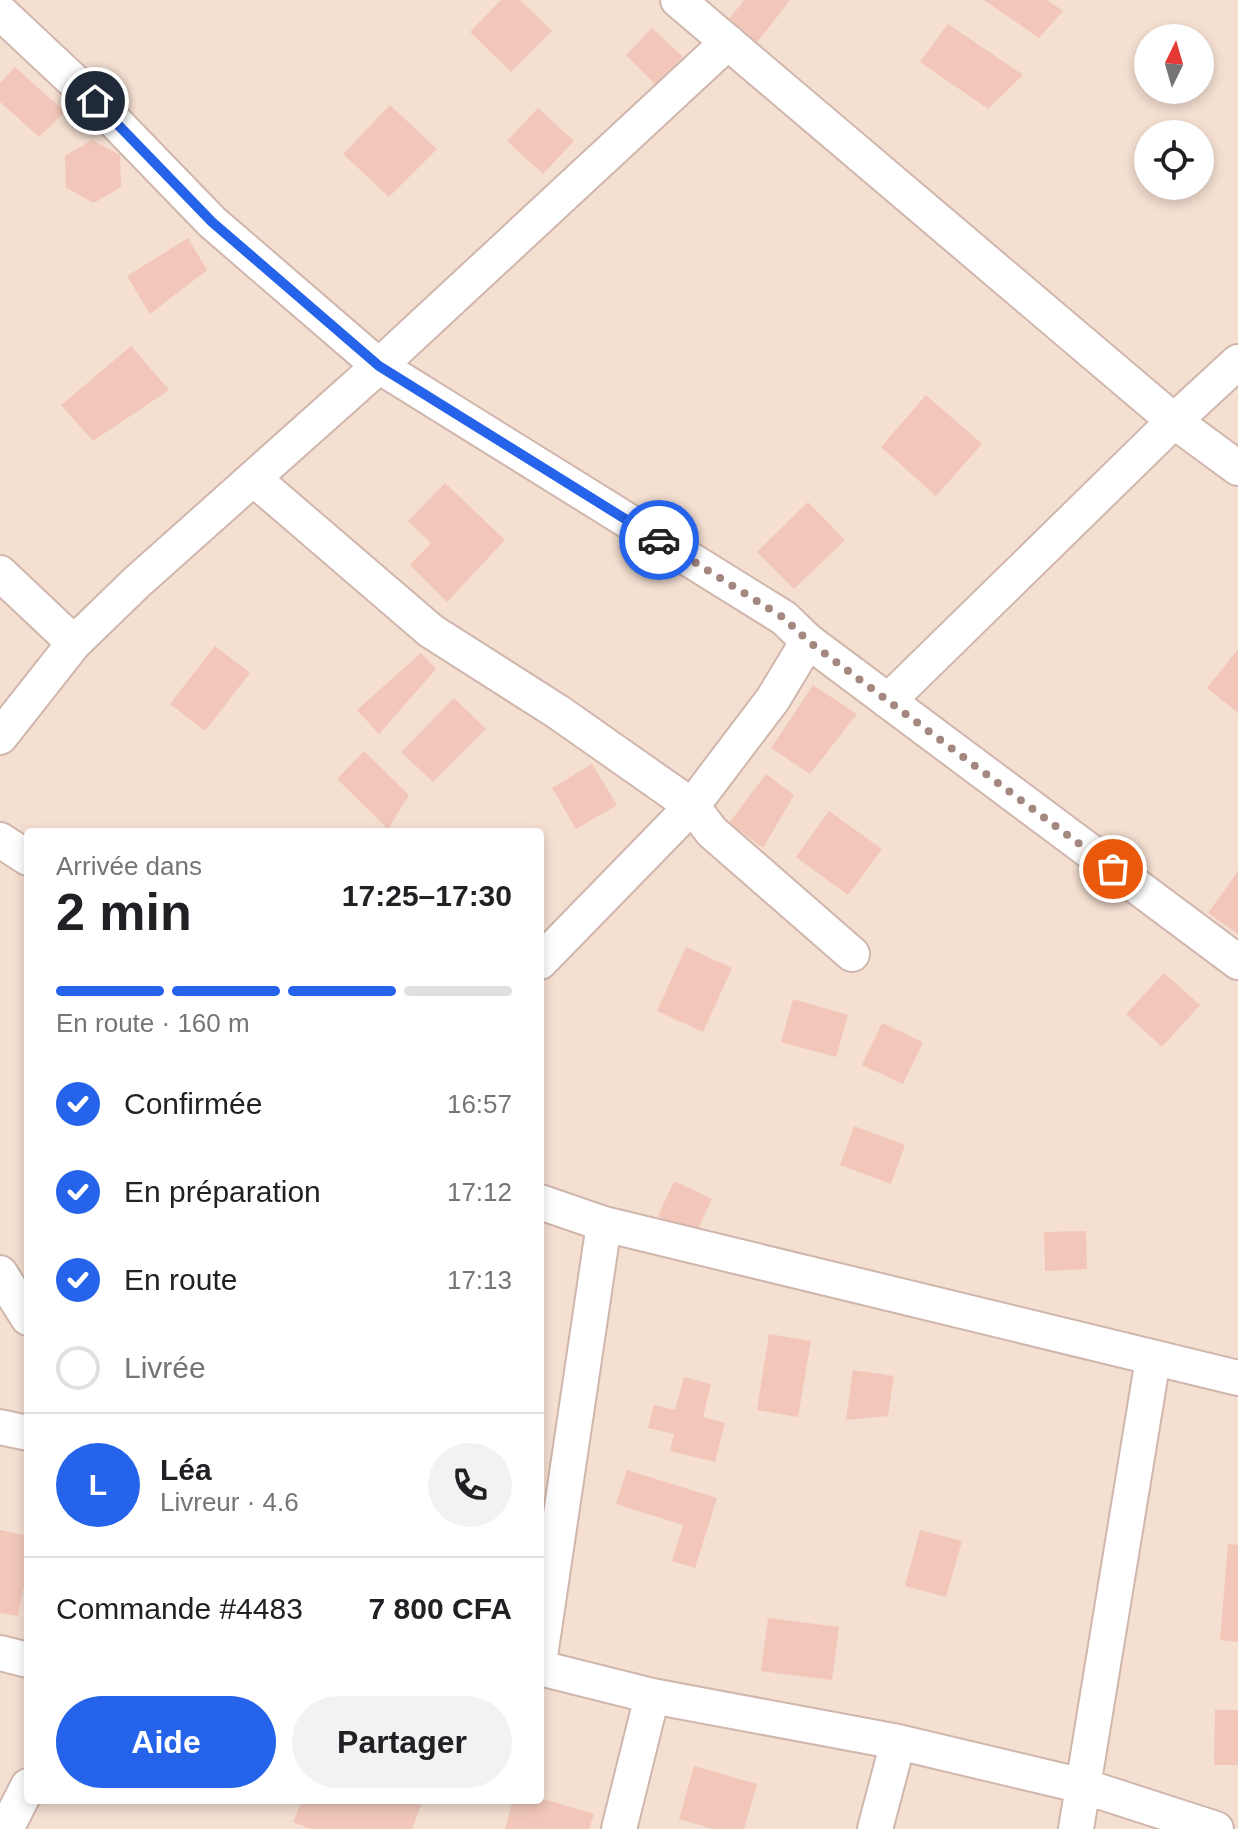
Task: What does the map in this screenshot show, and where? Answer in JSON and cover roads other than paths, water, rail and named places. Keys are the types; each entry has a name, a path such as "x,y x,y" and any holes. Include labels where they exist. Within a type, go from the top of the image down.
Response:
{"street":[{"path":"678,0 1174,421 1238,468"},
{"path":"0,12 95,101 212,222 379,366 784,618 808,641 1238,962"},
{"path":"0,737 74,643 137,582 379,366 728,42"},
{"path":"888,701 1238,362"},
{"path":"254,479 431,631 558,712 692,806 712,832 852,954"},
{"path":"0,573 74,643"},
{"path":"544,958 692,806 773,699 808,641"},
{"path":"0,840 24,855"},
{"path":"544,1203 604,1224 1238,1378"},
{"path":"544,1629 604,1224"},
{"path":"0,1273 24,1312"},
{"path":"1076,1829 1153,1359"},
{"path":"0,1427 24,1432"},
{"path":"0,1653 24,1659"},
{"path":"544,1669 652,1696 898,1742 1083,1786 1216,1829"},
{"path":"619,1829 652,1696"},
{"path":"875,1829 898,1742"},
{"path":"6,1829 24,1794"}]}
